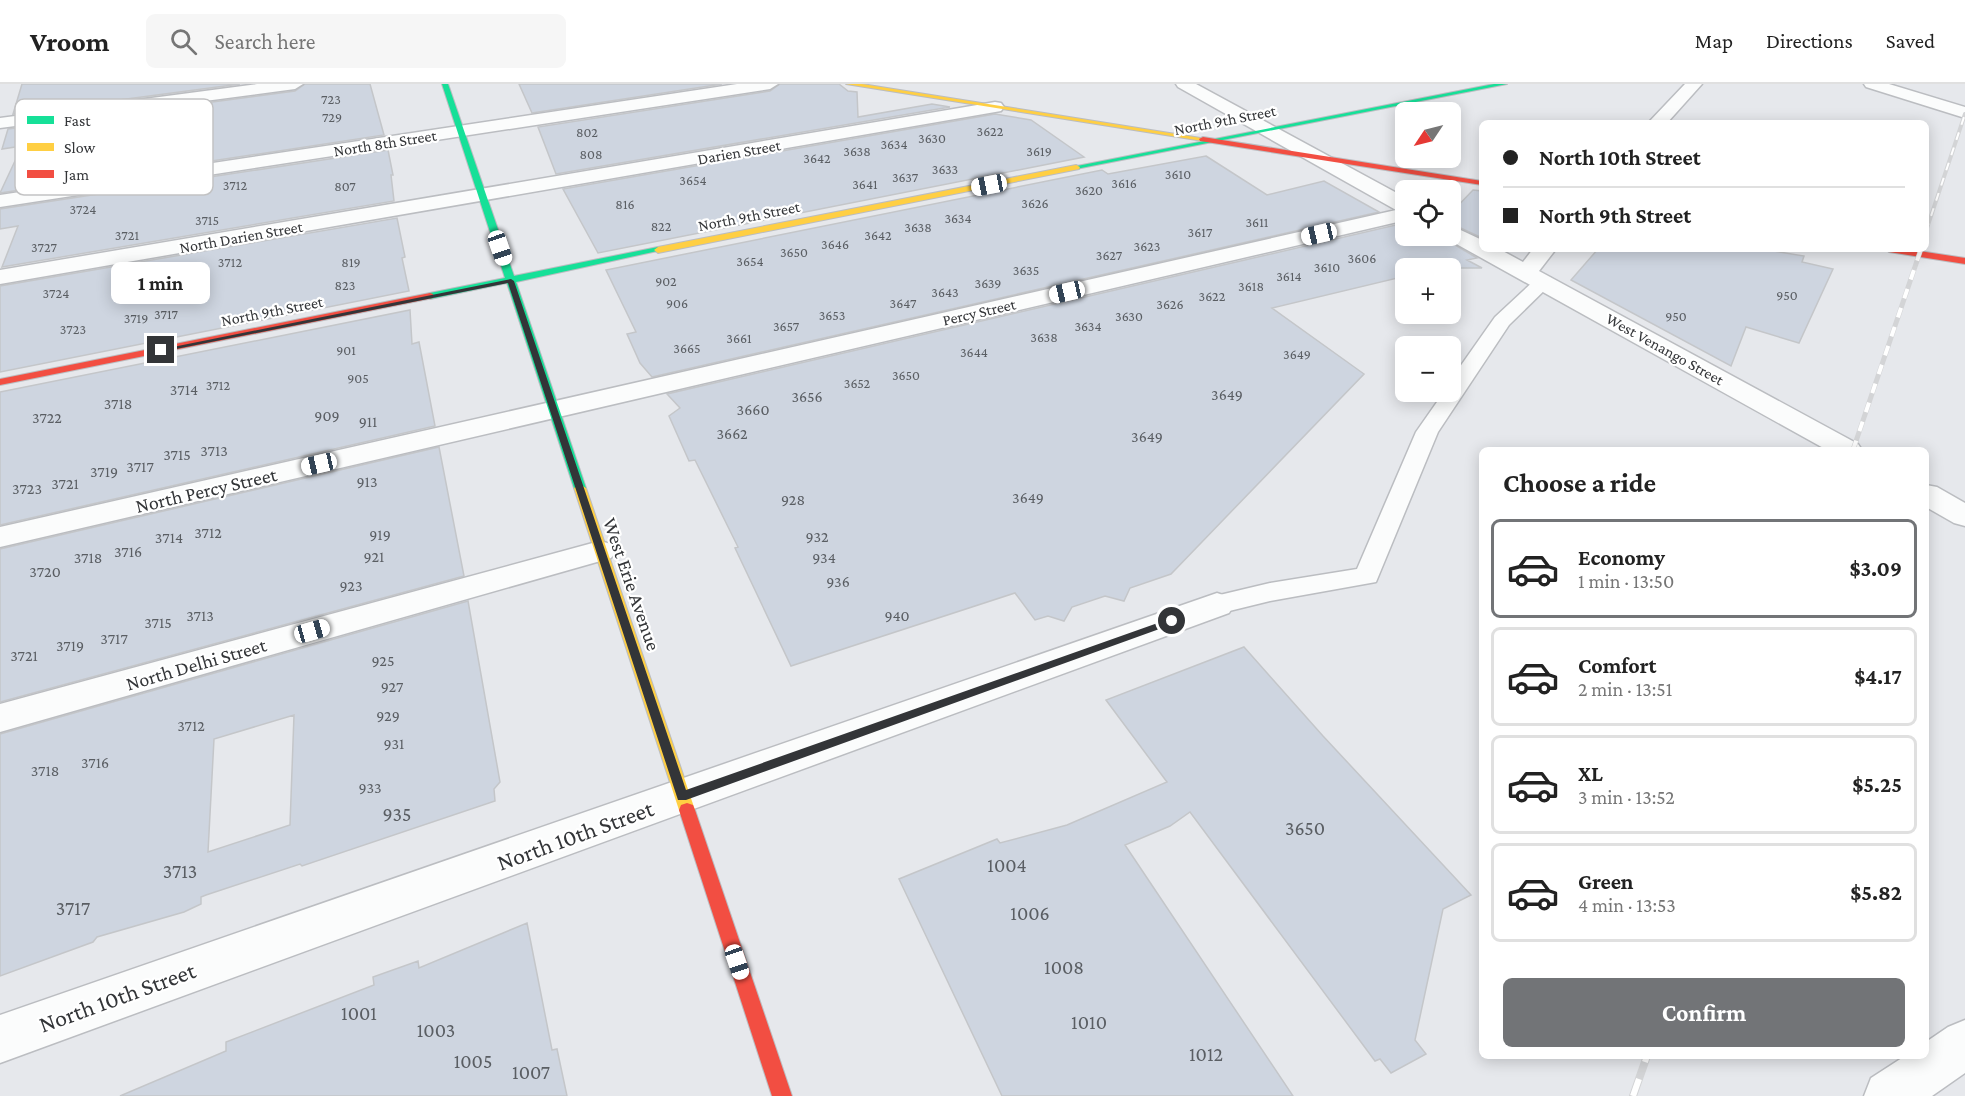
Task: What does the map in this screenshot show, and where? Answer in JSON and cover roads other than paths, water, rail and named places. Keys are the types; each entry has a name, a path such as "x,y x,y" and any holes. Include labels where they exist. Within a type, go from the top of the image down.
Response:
{"street":[{"path":"182,99 295,84"},
{"name":"West Erie Avenue","path":"445,84 782,1096"},
{"name":"North 8th Street","path":"213,169 770,84"},
{"path":"849,84 1479,183"},
{"path":"1184,84 1395,201"},
{"name":"North 9th Street","path":"0,382 1205,141 1504,84"},
{"path":"1661,120 1694,84"},
{"path":"1872,84 1965,113"},
{"name":"Darien Street","path":"482,196 996,107"},
{"path":"0,123 15,121"},
{"name":"North 8th Street","path":"0,201 40,195"},
{"name":"North Darien Street","path":"0,277 482,196"},
{"name":"Percy Street","path":"553,410 1395,217"},
{"name":"West Venango Street","path":"1461,237 1479,247"},
{"name":"West Venango Street","path":"1488,252 1843,447"},
{"path":"1535,277 1544,252"},
{"path":"1908,252 1965,261"},
{"name":"North Percy Street","path":"0,537 553,410"},
{"path":"1929,496 1965,516"},
{"name":"North Delhi Street","path":"0,718 600,551"},
{"name":"North 10th Street","path":"0,1039 1217,605"},
{"path":"1888,1096 1965,1044"}],"lane":[{"path":"1217,605 1270,592 1367,576 1427,432 1502,321 1535,277"}],"railway":[{"path":"1929,222 1965,114"},
{"path":"1854,447 1920,252"},
{"path":"1633,1096 1646,1059"}]}
